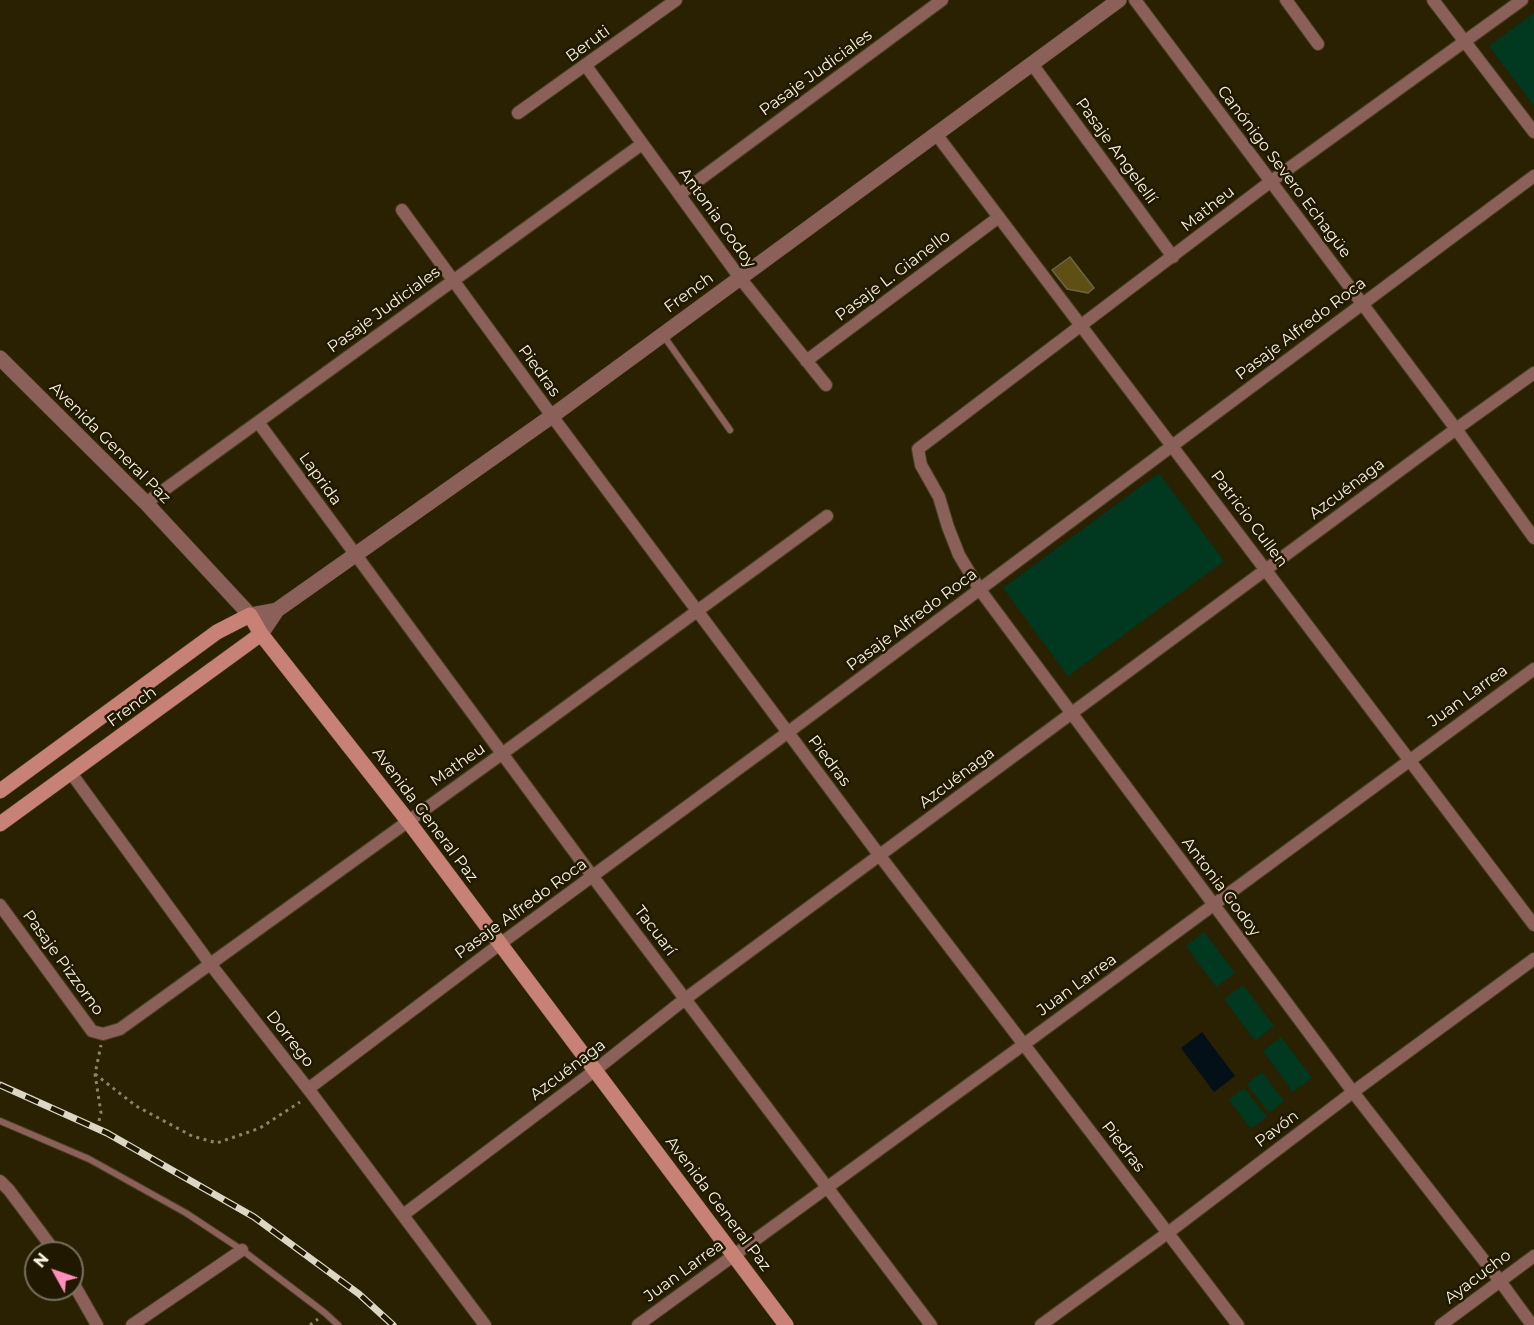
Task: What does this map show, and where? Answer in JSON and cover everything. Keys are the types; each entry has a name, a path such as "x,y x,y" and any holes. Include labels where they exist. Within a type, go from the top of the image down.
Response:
{"main road":[{"name":"Avenida General Paz","path":"250,615 261,634 408,821 786,1325"},
{"name":"French","path":"0,791 217,632 250,615"},
{"name":"French","path":"0,825 261,634"}],"street":[{"name":"Beruti","path":"518,113 676,0"},
{"name":"Pasaje Judiciales","path":"680,194 942,0"},
{"name":"French","path":"261,634 277,610 552,416 1119,0"},
{"name":"Canónigo Severo Echagüe","path":"1135,0 1456,429 1534,538"},
{"path":"1286,0 1318,44"},
{"path":"1433,0 1534,132"},
{"name":"Matheu","path":"918,449 1270,182 1522,0"},
{"name":"Pasaje Angelellí","path":"1032,64 1173,257"},
{"name":"Antonia Godoy","path":"586,66 740,278 826,385"},
{"name":"Patricio Cullen","path":"936,134 1534,925"},
{"name":"Pasaje Judiciales","path":"146,503 642,144"},
{"name":"Pasaje Alfredo Roca","path":"310,1091 500,944 980,590 1534,176"},
{"name":"Piedras","path":"402,210 787,733 1238,1325"},
{"name":"Pasaje L. Gianello","path":"806,361 999,217"},
{"name":"Avenida General Paz","path":"0,358 146,503 250,615"},
{"name":"Azcuénaga","path":"403,1215 686,999 1456,429 1534,374"},
{"name":"Laprida","path":"258,422 356,555"},
{"name":"Antonia Godoy","path":"918,449 921,465 939,497 959,555 980,590 1353,1092 1532,1325"},
{"name":"Matheu","path":"103,1034 120,1029 211,965 827,516"},
{"name":"Tacuarí","path":"356,555 593,877 931,1325"},
{"name":"French","path":"250,615 277,610"},
{"name":"Juan Larrea","path":"638,1325 1534,669"},
{"name":"Dorrego","path":"71,773 211,965 310,1091 485,1325"},
{"name":"Pasaje Pizzorno","path":"0,905 92,1031 103,1034"},
{"name":"Pavón","path":"1041,1325 1534,959"},
{"path":"0,1181 47,1241"},
{"path":"132,1325 242,1250"},
{"name":"Ayacucho","path":"1441,1325 1534,1256"},
{"path":"83,1301 97,1325"}],"lane":[{"path":"662,335 730,430"},
{"path":"0,1121 89,1159 186,1213 242,1250 326,1313 338,1325"}],"path":[{"path":"99,1121 101,1113 95,1074 103,1034"},
{"path":"95,1074 136,1106 192,1136 216,1143 260,1128 310,1091"}],"green space":[{"path":"1534,13 1534,106 1489,46"},
{"path":"1159,473 1224,561 1068,676 1003,588"},
{"path":"1204,932 1235,973 1216,987 1186,946"},
{"path":"1243,985 1274,1026 1255,1041 1224,999"},
{"path":"1281,1037 1312,1078 1293,1092 1263,1051"},
{"path":"1262,1072 1284,1101 1269,1113 1247,1084"},
{"path":"1244,1088 1267,1117 1251,1129 1229,1100"}],"shaded area":[{"path":"1202,1032 1235,1076 1214,1092 1181,1048"}],"building":[{"path":"1070,257 1094,288 1088,293 1067,289 1052,270"}],"railway":[{"path":"0,1085 107,1133 254,1217 359,1294 393,1325"}]}
